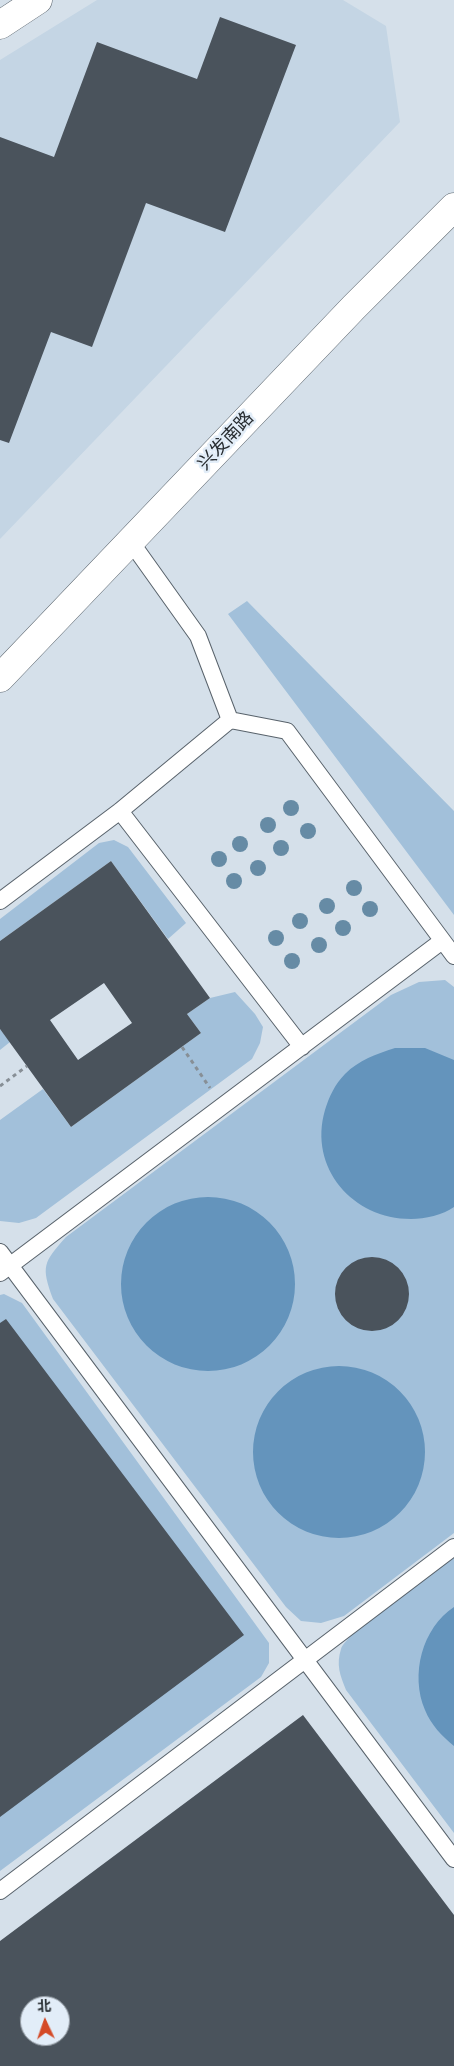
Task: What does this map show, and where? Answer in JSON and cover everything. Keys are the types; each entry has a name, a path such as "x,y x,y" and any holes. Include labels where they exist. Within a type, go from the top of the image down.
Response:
{"street":[{"path":"0,25 38,0"},
{"name":"兴发南路","path":"0,678 354,306 454,207"}],"lane":[{"path":"131,542 198,636 230,720"},
{"path":"0,901 120,811 230,720"},
{"path":"230,720 287,731 454,956"},
{"path":"120,811 302,1047"},
{"path":"442,941 222,1106 3,1263 454,1859"},
{"path":"0,1891 454,1547"}],"path":[{"path":"182,1047 222,1106"},
{"path":"0,1086 27,1066"}],"shaded area":[{"path":"97,0 343,0 386,26 400,122 0,539 0,60"},
{"path":"247,601 454,811 454,915 228,614"},
{"path":"114,840 128,847 186,923 168,939 111,861 0,941 0,919 99,843"},
{"path":"445,980 454,987 454,1533 344,1616 321,1623 301,1621 286,1607 53,1299 47,1279 46,1265 66,1237 391,995 419,982"},
{"path":"235,992 255,1014 263,1027 260,1043 252,1059 36,1218 19,1223 0,1221 0,1120 43,1089 71,1127 201,1033 187,1014 210,998"},
{"path":"0,1029 10,1042 0,1050"},
{"path":"395,1048 425,1048 454,1060 454,1207 428,1217 411,1219 390,1217 371,1210 354,1200 340,1186 329,1170 323,1152 321,1131 325,1110 338,1082 350,1069 362,1061"},
{"path":"208,1197 225,1199 241,1204 263,1217 275,1229 291,1259 295,1284 293,1301 288,1317 275,1339 263,1351 233,1367 208,1371 191,1369 175,1364 153,1351 141,1339 125,1309 121,1284 123,1267 128,1251 141,1229 153,1217 183,1201"},
{"path":"4,1294 22,1303 269,1643 269,1663 261,1677 0,1871 0,1295"},
{"path":"347,1366 364,1369 380,1376 394,1385 406,1397 422,1427 425,1452 424,1469 419,1485 406,1507 394,1519 364,1535 331,1538 314,1535 298,1528 284,1519 272,1507 256,1477 253,1444 256,1427 263,1411 272,1397 284,1385 314,1369"},
{"path":"454,1557 454,1833 346,1690 340,1675 339,1665 341,1649 347,1640 392,1602"},
{"path":"454,1607 454,1746 437,1730 427,1715 421,1696 419,1668 422,1653 434,1627"}],"building":[{"path":"220,17 296,45 225,232 146,203 92,347 51,332 9,443 0,440 0,137 54,157 97,42 197,79"},
{"path":"111,861 210,998 187,1014 201,1033 71,1127 0,1029 0,941","holes":["104,983 132,1023 78,1060 50,1020"]},
{"path":"372,1257 386,1260 398,1268 406,1280 409,1294 406,1308 398,1320 386,1328 372,1331 358,1328 346,1320 338,1308 335,1294 338,1280 346,1268 358,1260"},
{"path":"6,1319 244,1635 0,1817 0,1323"},
{"path":"303,1715 454,1915 454,2066 0,2066 0,1941"}]}
